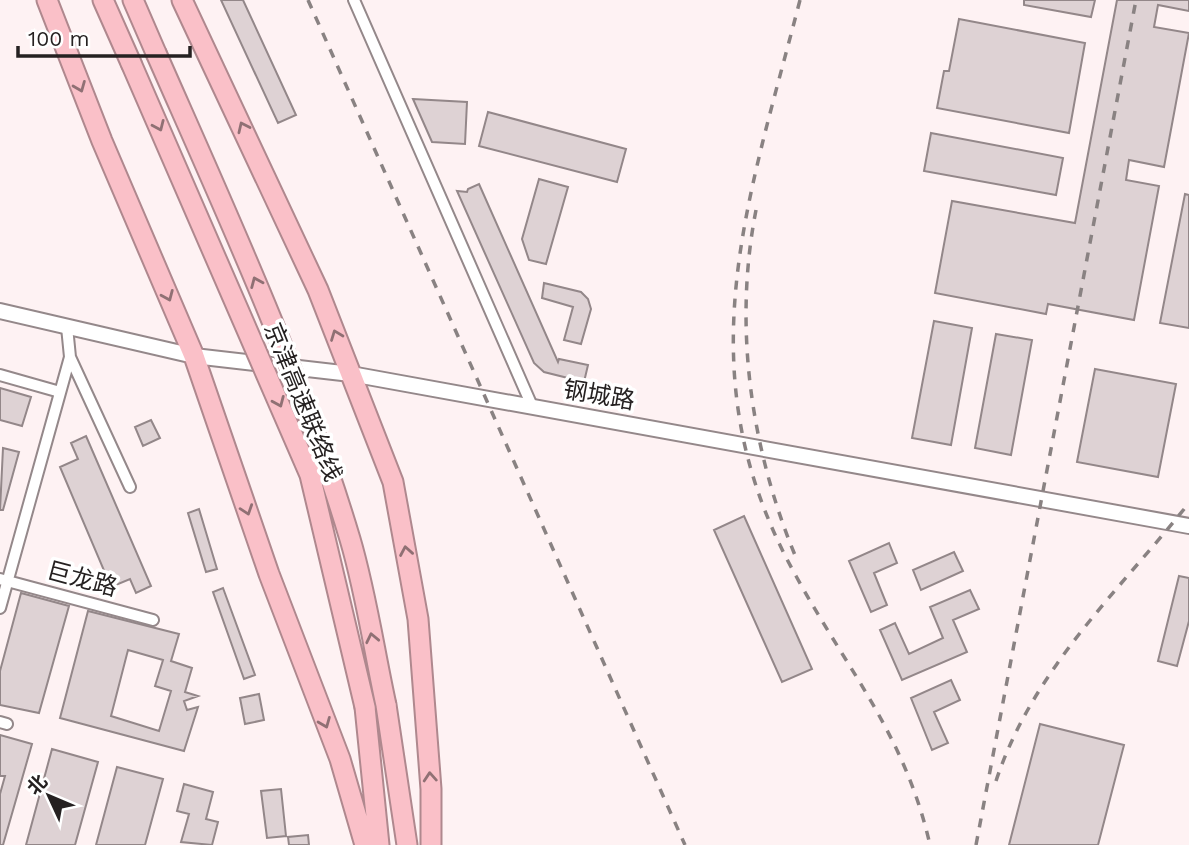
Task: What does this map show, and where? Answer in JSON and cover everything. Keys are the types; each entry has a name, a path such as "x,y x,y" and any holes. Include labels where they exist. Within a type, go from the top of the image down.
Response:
{"highway":[{"path":"47,0 102,141 194,356 269,574 340,759 365,845"},
{"name":"京津高速联络线","path":"103,0 310,475 365,706 379,845"},
{"name":"京津高速联络线","path":"133,0 258,285 351,541 386,705 407,845"},
{"path":"182,0 318,290 393,482 418,619 431,789 431,845"}],"street":[{"path":"354,0 531,406"},
{"name":"钢城路","path":"0,312 194,356 351,374 1189,526"},
{"path":"67,327 71,357 130,487"},
{"path":"0,608 4,580 71,357"},
{"path":"0,375 60,392"},
{"name":"巨龙路","path":"4,580 153,620"}],"building":[{"path":"221,0 243,0 296,115 278,123"},
{"path":"1024,0 1095,0 1091,17 1024,5"},
{"path":"1117,0 1189,0 1189,11 1158,5 1154,27 1189,33 1164,167 1129,160 1126,180 1159,186 1134,320 1048,304 1046,314 935,293 952,201 1075,223"},
{"path":"959,19 1085,43 1069,133 937,108 944,71 949,71"},
{"path":"413,99 467,102 465,144 432,142"},
{"path":"488,112 626,149 617,182 479,146"},
{"path":"931,133 1063,158 1056,195 924,171"},
{"path":"539,179 568,187 546,264 529,260 522,239"},
{"path":"479,184 558,362 559,359 588,365 584,382 544,372 534,363 457,191 467,192"},
{"path":"1185,194 1189,195 1189,328 1160,323"},
{"path":"544,283 581,292 588,299 591,309 581,344 564,340 573,307 542,298"},
{"path":"934,321 972,328 951,445 912,438"},
{"path":"996,334 1032,340 1011,455 975,448"},
{"path":"1095,369 1176,384 1158,477 1077,462"},
{"path":"0,388 31,397 22,426 0,420"},
{"path":"151,420 160,438 143,446 135,427"},
{"path":"86,436 151,586 136,593 130,579 111,587 60,467 78,459 71,443"},
{"path":"3,448 19,452 3,510 0,510"},
{"path":"199,509 217,569 206,572 188,513"},
{"path":"744,516 812,669 782,682 714,530"},
{"path":"889,543 897,563 874,573 887,605 871,612 849,561"},
{"path":"954,552 963,571 921,590 913,570"},
{"path":"1179,576 1189,578 1189,621 1177,666 1158,661"},
{"path":"223,588 255,675 244,679 213,592"},
{"path":"970,590 979,609 953,620 967,652 902,680 880,630 895,623 909,654 943,638 930,607"},
{"path":"21,593 69,606 39,713 0,705 0,671"},
{"path":"88,611 179,634 171,661 192,668 185,692 198,696 184,701 187,710 198,707 184,751 60,718","holes":["128,650 163,660 155,686 171,691 159,731 111,716"]},
{"path":"951,680 960,700 934,712 948,743 932,750 911,698"},
{"path":"259,694 264,720 245,724 240,698"},
{"path":"1040,724 1124,745 1098,845 1009,845"},
{"path":"0,735 32,744 3,845 0,845 0,794 5,776 0,776"},
{"path":"52,749 98,762 75,845 26,845"},
{"path":"117,767 163,779 145,845 96,845"},
{"path":"184,784 213,792 206,819 218,822 212,845 181,842 189,814 177,811"},
{"path":"281,789 286,836 267,838 261,791"},
{"path":"308,835 309,845 289,845 288,837"}],"railway":[{"path":"308,0 685,845"},
{"path":"800,0 761,148 746,220 736,290 734,359 741,430 762,502 796,576 890,737 906,770 930,845"},
{"path":"976,845 1136,0"},
{"path":"756,210 746,299 751,388 768,476 797,560"},
{"path":"996,781 1012,741 1055,667 1106,601 1189,503"}]}
